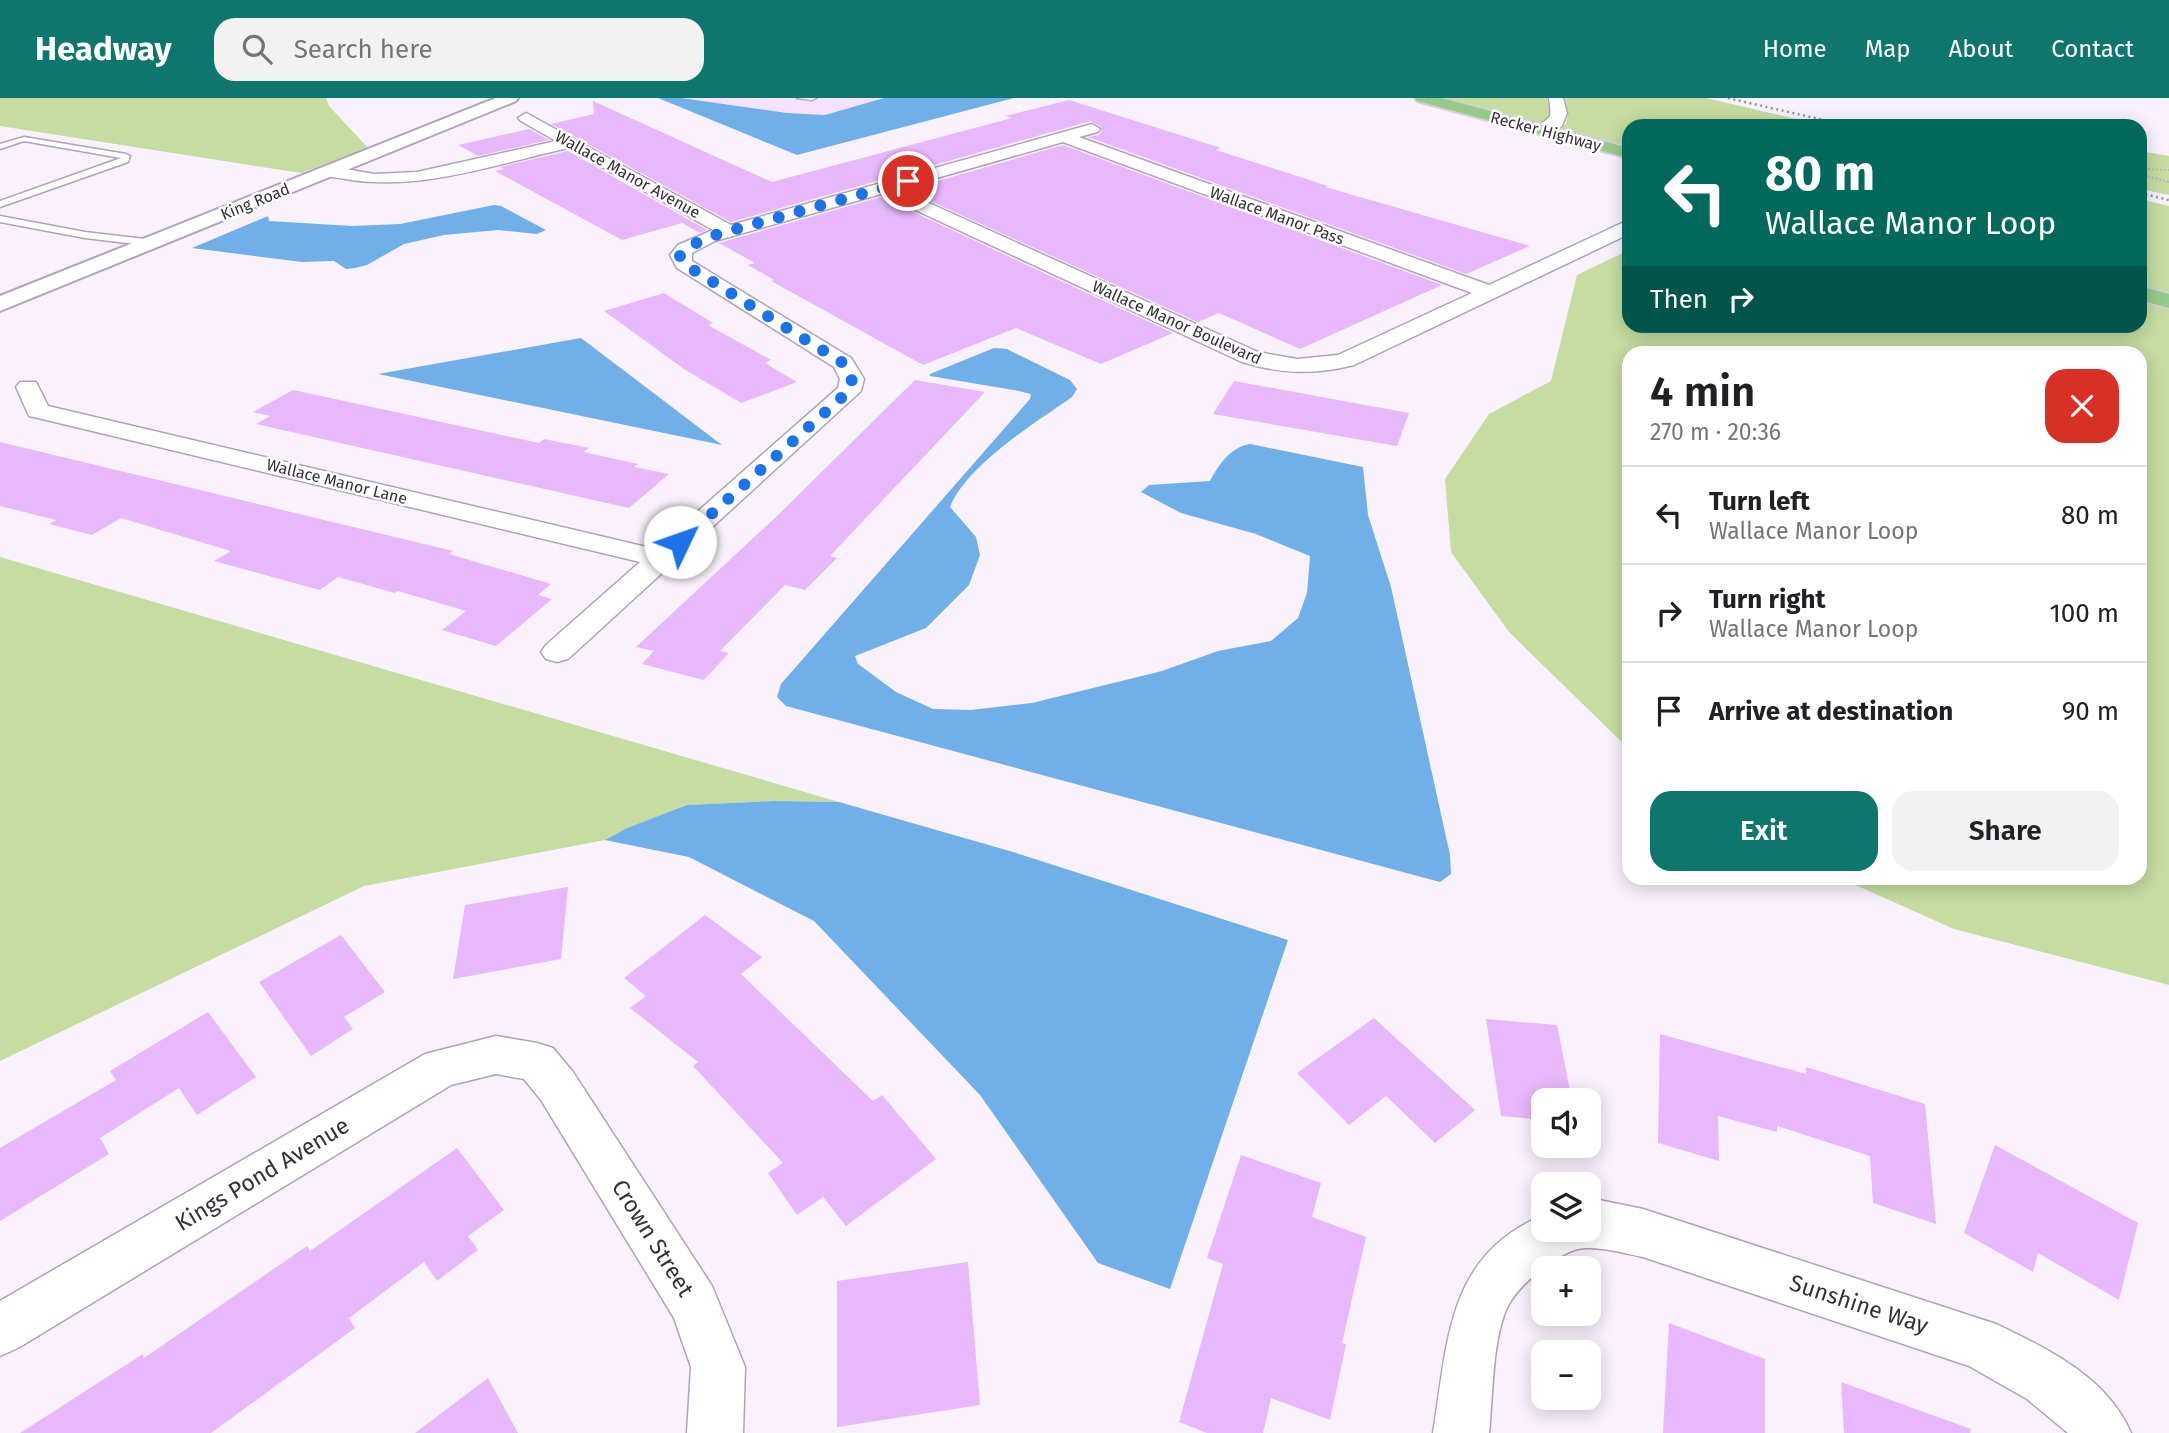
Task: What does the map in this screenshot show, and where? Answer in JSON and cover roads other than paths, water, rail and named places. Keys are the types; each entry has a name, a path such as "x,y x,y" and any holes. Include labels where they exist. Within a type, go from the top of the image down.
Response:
{"main road":[{"name":"Recker Highway","path":"1423,98 1622,151"},
{"path":"2147,295 2169,301"}],"street":[{"name":"King Road","path":"0,304 510,98"},
{"path":"1543,130 1556,123 1559,113 1556,98"},
{"name":"Wallace Manor Avenue","path":"526,118 729,231"},
{"path":"557,652 849,391 852,379 843,363 684,264 680,256 685,249 708,237 1091,130"},
{"name":"Wallace Manor Pass","path":"1063,137 1490,292"},
{"path":"329,171 374,179 417,177 570,143"},
{"name":"Wallace Manor Boulevard","path":"882,188 1250,357 1277,366 1321,368 1346,360 1622,230"},
{"name":"Wallace Manor Lane","path":"28,387 38,411 661,559"},
{"name":"Kings Pond Avenue","path":"0,1330 440,1068 496,1055 537,1062"},
{"name":"Crown Street","path":"537,1062 557,1086 694,1304 718,1367 715,1433"},
{"name":"Sunshine Way","path":"1601,1224 1643,1233 1977,1343 2026,1365 2088,1412 2103,1433"},
{"path":"1461,1433 1476,1330 1486,1295 1512,1260 1540,1242"}],"lane":[{"path":"802,98 812,98"},
{"path":"0,146 24,139 126,156 125,160 0,204"},
{"path":"0,219 85,235 153,243"}],"water":[{"path":"658,98 681,98 787,113 825,115 884,98 1014,98 797,155"},
{"path":"494,205 501,206 546,230 537,234 498,230 444,235 404,244 367,265 346,269 334,261 302,262 192,248 268,216 269,221 352,226 400,224"},
{"path":"581,338 722,445 378,374"},
{"path":"994,348 1007,349 1070,380 1077,389 1072,397 986,461 959,491 950,507 976,537 980,555 969,585 926,628 855,656 858,664 896,692 933,709 971,710 1032,703 1162,671 1218,651 1271,641 1298,618 1307,593 1310,556 1256,534 1181,513 1141,492 1149,485 1210,481 1226,457 1250,444 1363,467 1368,515 1391,587 1450,855 1451,874 1440,882 786,706 777,697 781,684 1030,399 1031,394 1019,391 930,376"},
{"path":"774,801 839,802 1013,852 1288,940 1170,1289 1098,1263 980,1095 814,921 689,857 605,840 627,828 687,805"}],"railway":[{"path":"1728,98 1819,119"},
{"path":"2147,195 2169,200"}]}
